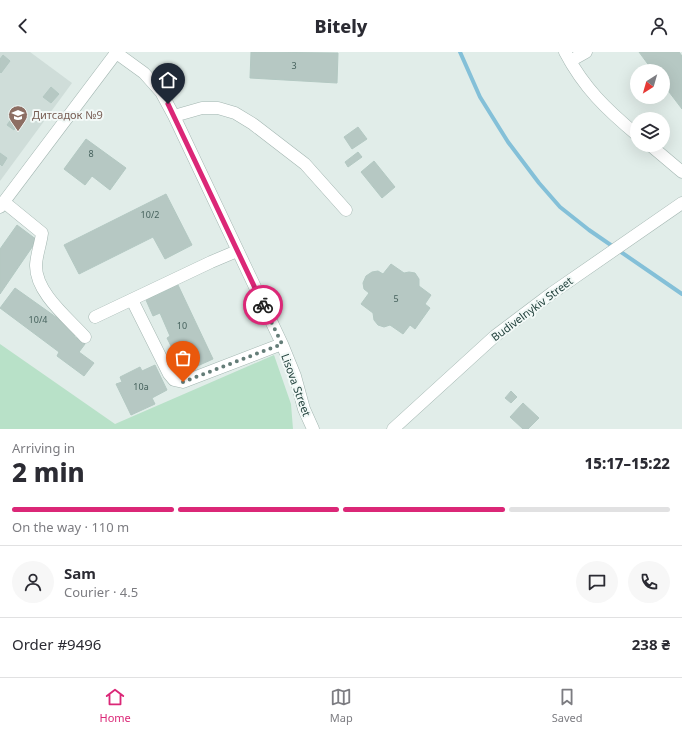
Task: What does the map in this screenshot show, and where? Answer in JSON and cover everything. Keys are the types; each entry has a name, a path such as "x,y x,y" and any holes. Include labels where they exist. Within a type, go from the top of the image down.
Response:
{"street":[{"path":"85,337 45,294 38,279 36,266 42,232 2,205 116,52"},
{"name":"Lisova Street","path":"116,52 144,73 161,92 174,116 282,344 295,376 304,409 313,429"},
{"path":"586,52 568,57 592,94 630,129"},
{"path":"174,116 202,108 218,108 235,113 253,124 305,164 346,210"},
{"path":"658,152 682,172"},
{"name":"Budivelnykiv Street","path":"393,429 495,336 552,293 682,203"},
{"path":"95,317 237,251"},
{"path":"132,300 169,374 174,380 183,382 282,344"}],"shaded area":[{"name":"Дитсадок №9","path":"0,52 30,52 72,83 0,181"}],"green space":[{"path":"0,344 115,424 274,355 291,404 293,429 0,429"}],"building":[{"path":"251,52 338,53 337,83 250,78"},
{"path":"639,52 679,52 682,56 682,109 670,93 670,64 648,64"},
{"path":"3,55 10,61 1,73 0,59"},
{"path":"51,87 59,94 51,103 43,97"},
{"path":"14,115 21,120 14,130 7,125"},
{"path":"358,127 367,139 352,149 344,137"},
{"path":"86,139 126,168 110,190 92,176 85,185 64,169"},
{"path":"358,152 362,157 348,167 345,162"},
{"path":"0,153 7,158 2,166 0,164"},
{"path":"374,161 395,187 382,198 361,172"},
{"path":"166,194 192,245 165,259 153,237 79,274 64,245"},
{"path":"17,225 37,240 0,294 0,249"},
{"path":"391,264 404,273 415,273 419,279 419,286 431,295 425,304 430,308 415,329 410,325 403,334 390,325 384,327 378,325 374,320 373,313 361,304 369,293 364,289 363,283 366,276 372,272 378,271 383,274"},
{"path":"178,285 213,359 184,372 167,338 170,336 160,313 153,316 146,300"},
{"path":"15,288 77,332 74,336 85,344 79,352 94,363 84,376 57,356 59,352 0,308"},
{"path":"155,365 167,390 152,398 155,404 131,415 116,384 122,382 120,377 140,367 142,371"},
{"path":"511,391 517,397 511,403 505,398"},
{"path":"523,403 539,418 528,429 523,429 510,417"}],"waterway":[{"path":"460,52 480,97 508,142 539,183 560,207 589,230 682,294"}],"way so far":[{"path":"183,382 282,344 263,305"}],"place":[{"name":"Дитсадок №9","path":"18,132"}],"route":[{"path":"168,104 263,305"}]}
